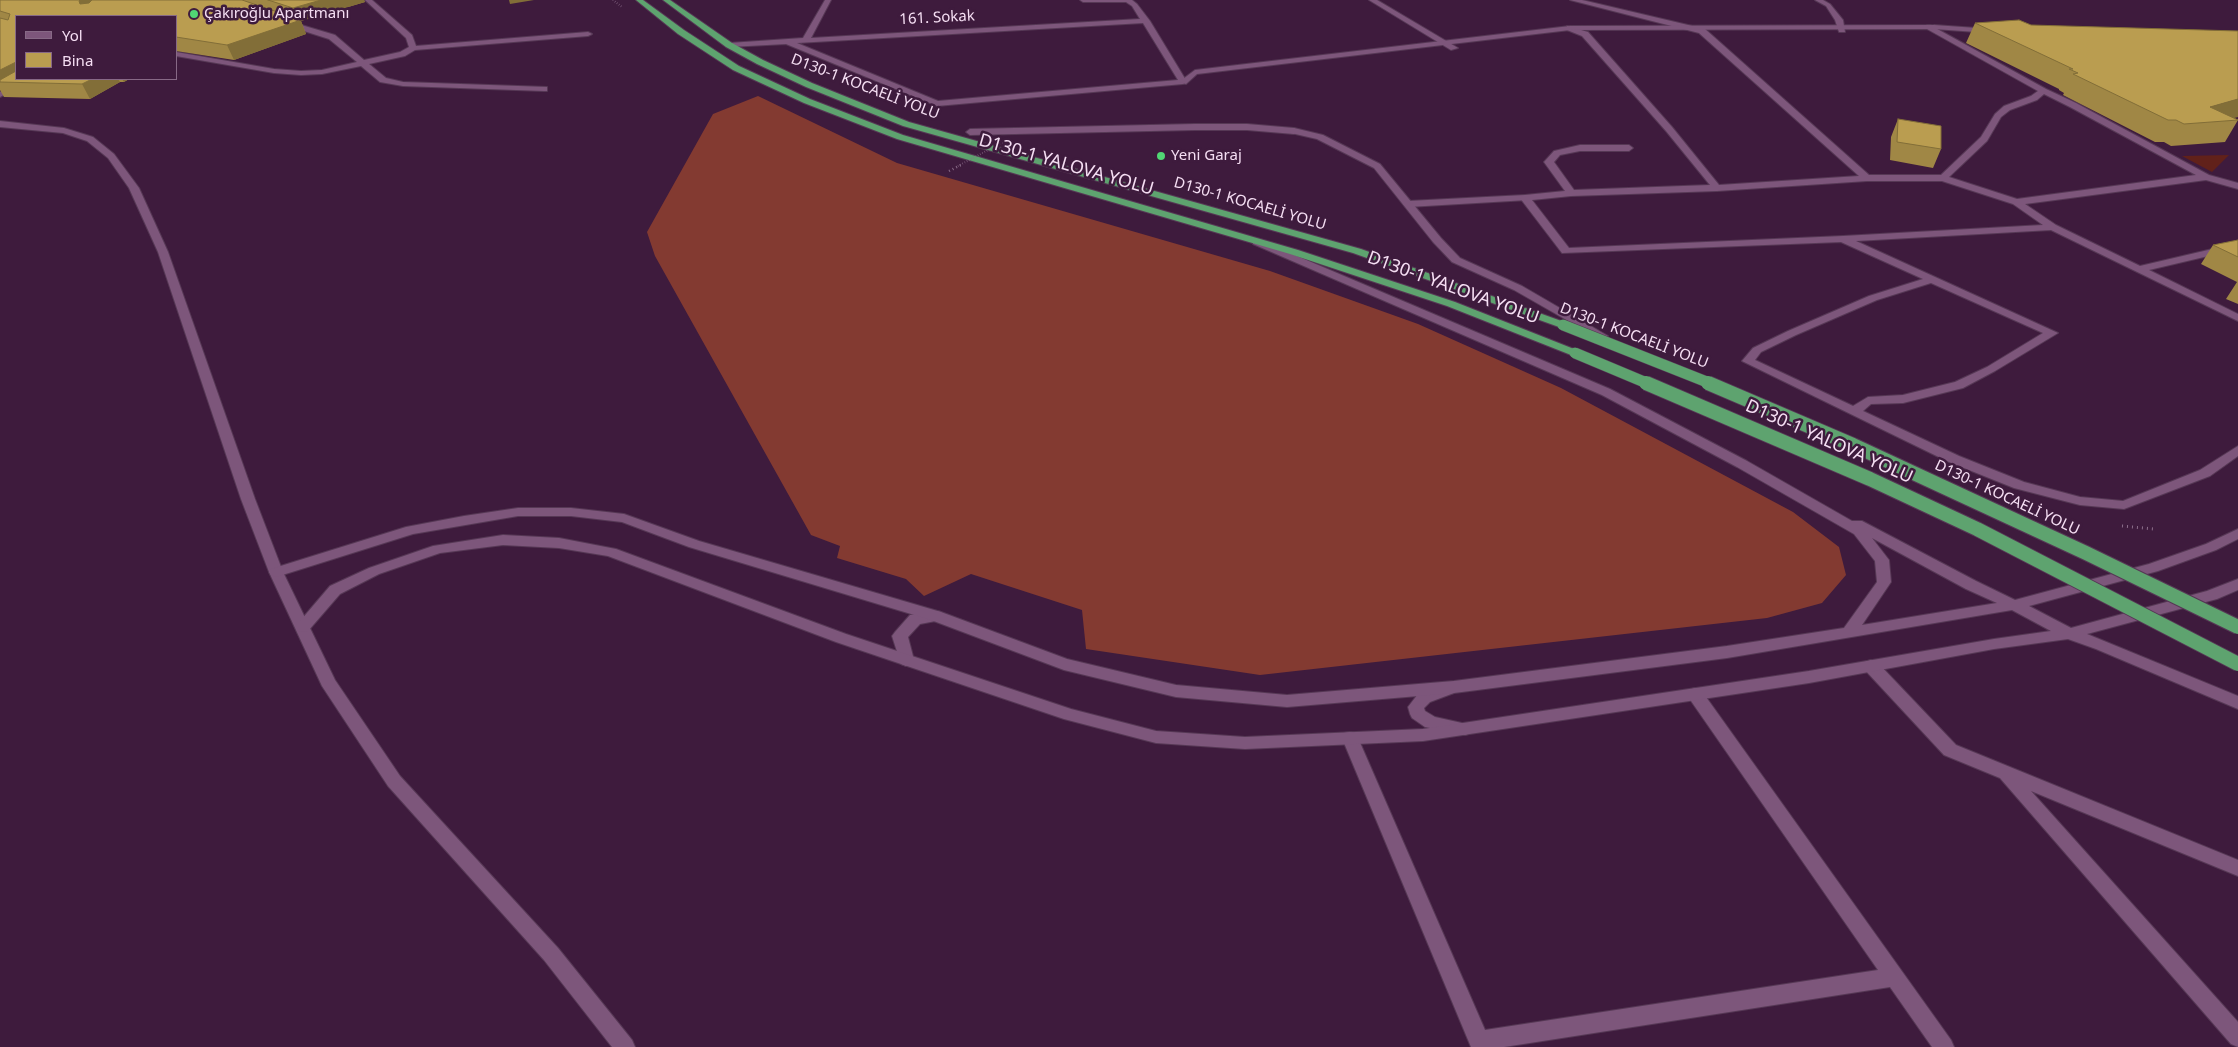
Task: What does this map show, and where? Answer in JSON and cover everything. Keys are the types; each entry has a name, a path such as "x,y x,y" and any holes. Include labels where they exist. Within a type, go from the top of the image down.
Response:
{"highway":[{"name":"D130-1 YALOVA YOLU","path":"639,0 680,32 736,68 808,101 900,137 1240,235 1451,304 1714,411 1939,512 2108,595 2238,664"},
{"name":"D130-1 KOCAELİ YOLU","path":"666,0 729,45 760,62 809,85 906,124 1357,251 1563,325 1722,388 1853,445 2077,549 2238,627"}],"street":[{"path":"368,0 408,37 413,48"},
{"path":"806,40 828,0"},
{"path":"1083,0 1127,0 1135,5 1183,82"},
{"path":"1372,0 1454,48"},
{"path":"1573,0 1605,6 1702,31 1866,178"},
{"path":"1605,6 1615,0"},
{"path":"1818,0 1828,5 1839,20 1841,29"},
{"path":"278,20 332,37 383,80 403,84 544,89"},
{"name":"161. Sokak","path":"729,45 1146,21"},
{"path":"1570,28 1585,34 1669,129 1717,188"},
{"path":"1183,82 1195,72 1570,28 1932,29 1999,33"},
{"path":"786,41 937,104 1183,82 1192,76 1241,69 1585,34 1841,29"},
{"path":"1932,29 2043,91 2073,105 2206,177 2238,186"},
{"path":"178,54 274,71 322,72 402,54 413,48 588,34"},
{"path":"0,95 28,80"},
{"path":"1944,178 1984,139 1998,116 2007,108 2034,98 2043,91"},
{"path":"0,124 64,131 90,139 111,156 134,188 163,252 248,499 276,572 328,682 394,781 551,954 625,1047"},
{"path":"970,132 1247,127 1294,131 1320,137 1377,166 1437,240 1456,260 1518,288 1578,324 1631,352"},
{"path":"1571,193 1549,162 1557,153 1580,148 1629,148"},
{"path":"2016,202 2206,177"},
{"path":"1408,204 1524,198 1571,193 1717,188 1866,178 1944,178 2016,202 2053,227 2238,318"},
{"path":"1524,198 1566,251 1842,239 2053,227"},
{"path":"1240,235 1606,392 1818,502 1970,585 2014,605 2069,634 2100,645 2238,703"},
{"path":"1842,239 2052,333 1992,369 1958,385 1903,399 1868,401 1854,412"},
{"path":"2140,269 2238,246"},
{"path":"1930,280 1873,298 1792,333 1756,350 1748,362 1954,459 2019,485 2080,501 2124,505 2205,473 2238,450"},
{"path":"1742,464 1859,531 1882,560 1884,582 1874,600 1848,633"},
{"path":"276,572 429,527 518,512 571,512 624,518 694,544 936,616 1064,664 1176,691 1288,701 1454,687 1726,652 2014,605 2153,568 2211,548 2238,533"},
{"path":"303,627 336,590 374,571 438,549 504,540 559,543 611,552 832,635 1070,715 1156,737 1244,743 1424,735 1871,666 1994,644 2069,634 2212,595 2238,584"},
{"path":"906,660 900,636 915,619 936,616"},
{"path":"1871,666 1950,750 2238,868"},
{"path":"1454,687 1424,698 1416,707 1418,714 1431,723 1465,729"},
{"path":"1694,694 1944,1047"},
{"path":"1350,738 1480,1044 1894,977"},
{"path":"2004,773 2238,1037"}],"path":[{"path":"613,1 620,0"},
{"path":"949,171 1007,140"}],"shaded area":[{"path":"758,96 897,163 1270,271 1418,324 1561,388 1793,512 1839,547 1846,575 1822,603 1767,618 1260,675 1086,649 1082,610 971,574 924,596 906,579 837,558 840,546 811,535 655,256 647,232 713,114"},
{"path":"2229,155 2212,172 2182,156"}],"building":[{"path":"0,0 80,0 80,4 89,3 92,0 242,0 301,20 227,45 178,37 178,15 15,15 15,62 0,70 0,18 8,20 10,14 0,11"},
{"path":"268,0 321,0 293,8"},
{"path":"2019,20 2031,25 2238,31 2238,99 2210,107 2238,120 2184,124 2176,120 2168,120 2073,74 2078,73 2069,69 2073,69 1975,23"},
{"path":"15,72 15,80 90,80 82,84 0,82 0,80"},
{"path":"1898,119 1941,126 1941,149 1897,142"},
{"path":"2238,240 2238,257 2213,245"}],"place":[{"name":"Çakıroğlu Apartmanı","path":"194,14"},
{"name":"Yeni Garaj","path":"1161,156"}]}
